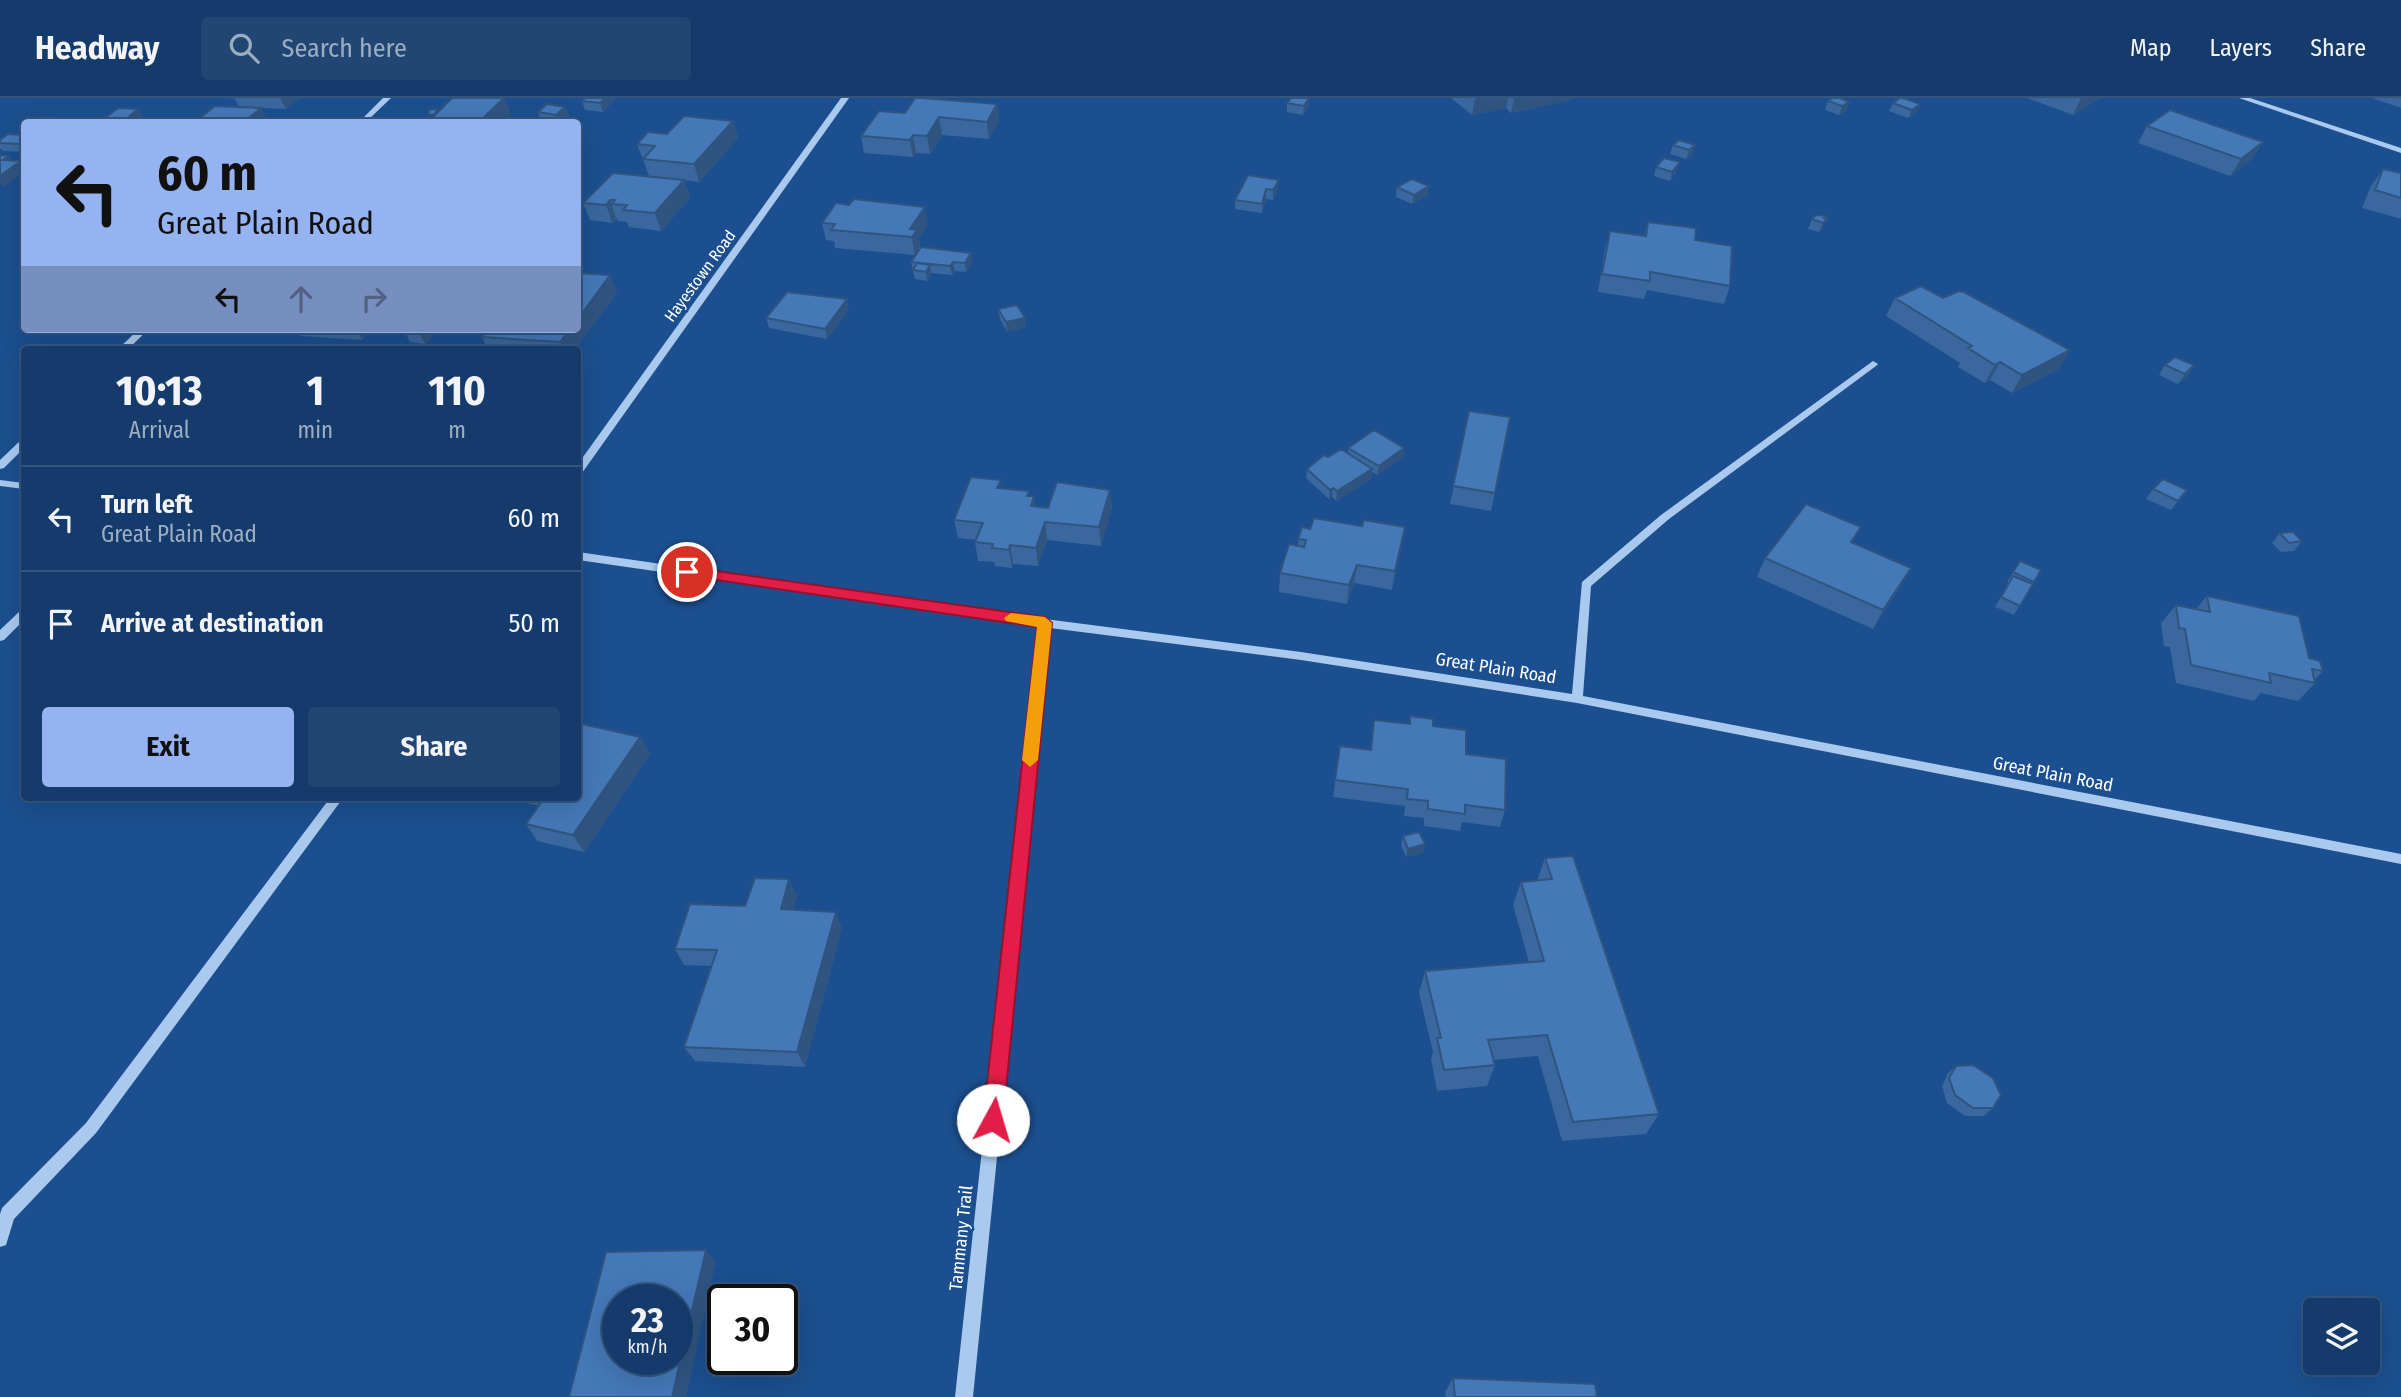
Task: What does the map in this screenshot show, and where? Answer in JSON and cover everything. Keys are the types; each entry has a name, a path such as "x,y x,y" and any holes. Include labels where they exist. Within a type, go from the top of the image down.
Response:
{"street":[{"path":"365,119 387,98"},
{"name":"Hayestown Road","path":"581,467 845,98"},
{"path":"2243,98 2401,151"},
{"path":"126,346 140,333"},
{"path":"1577,699 1586,585 1665,517 1873,364"},
{"path":"0,466 21,446"},
{"path":"0,483 21,486"},
{"name":"Great Plain Road","path":"581,556 1045,623 1301,656 1577,699 2401,859"},
{"path":"0,637 21,617"},
{"name":"Tammany Trail","path":"964,1397 1045,623"},
{"path":"0,1239 4,1213 91,1128 335,801"}],"building":[{"path":"452,98 504,98 482,119 431,119"},
{"path":"585,98 605,98 600,103 582,101"},
{"path":"915,98 997,104 987,122 939,117 927,136 913,135 910,140 861,136 879,111 905,113"},
{"path":"1291,98 1309,98 1304,106 1287,103"},
{"path":"1833,98 1849,102 1842,106 1828,101"},
{"path":"1900,98 1920,104 1912,110 1893,103"},
{"path":"547,104 565,107 556,115 538,112"},
{"path":"215,106 261,108 248,119 199,119"},
{"path":"118,108 138,109 126,119 104,119"},
{"path":"437,109 435,114 428,115 429,110"},
{"path":"2170,110 2263,142 2241,159 2147,126"},
{"path":"684,116 733,121 694,164 643,159 655,146 637,144 648,132 667,134"},
{"path":"8,134 21,135 20,144 0,143"},
{"path":"1679,140 1695,145 1689,150 1673,145"},
{"path":"0,155 9,156 3,160 21,161 0,176"},
{"path":"1664,158 1680,162 1672,172 1656,167"},
{"path":"2383,169 2401,173 2401,198 2375,190"},
{"path":"613,173 684,180 655,213 623,210 627,205 612,204 615,200 610,200 606,205 583,203"},
{"path":"1248,175 1279,180 1273,190 1266,189 1262,204 1235,200"},
{"path":"1412,179 1429,186 1414,195 1397,187"},
{"path":"854,199 925,207 910,229 917,230 912,237 831,230 835,224 822,223 836,203 849,205"},
{"path":"1816,215 1826,216 1824,218 1827,219 1823,223 1812,219"},
{"path":"1648,222 1696,228 1695,240 1732,246 1730,286 1650,272 1650,281 1602,274 1610,231 1646,236"},
{"path":"921,247 971,253 965,263 953,262 950,266 911,262"},
{"path":"917,263 930,265 926,272 913,270"},
{"path":"581,273 610,275 581,315"},
{"path":"1921,286 1943,298 1959,291 1964,292 2070,350 2022,375 2000,362 1995,365 1968,348 1972,346 1895,298"},
{"path":"787,292 847,299 825,329 766,318"},
{"path":"1017,305 1025,318 1006,322 998,309"},
{"path":"485,333 567,333 560,342 482,337"},
{"path":"2175,357 2194,365 2185,374 2165,365"},
{"path":"1469,411 1510,417 1495,493 1453,486"},
{"path":"1374,430 1404,448 1379,466 1348,448"},
{"path":"1341,449 1372,469 1337,491 1333,488 1330,490 1307,469 1324,455 1328,457"},
{"path":"971,477 1001,480 997,488 1029,491 1027,496 1034,496 1031,506 1048,508 1057,482 1110,490 1099,527 1045,522 1036,548 1010,545 1009,550 992,548 993,544 975,542 983,523 954,520"},
{"path":"2163,479 2187,490 2178,501 2153,489"},
{"path":"1806,504 1861,527 1851,542 1911,568 1883,610 1765,558"},
{"path":"1314,518 1362,526 1364,520 1405,527 1395,571 1357,565 1349,585 1280,573 1289,544 1304,547 1306,540 1298,539 1302,527 1310,529"},
{"path":"2293,532 2302,541 2289,543 2280,533"},
{"path":"2020,561 2041,570 2034,582 2013,572"},
{"path":"2013,576 2033,584 2020,606 2001,597"},
{"path":"2207,596 2299,616 2309,658 2320,661 2323,671 2312,669 2315,683 2269,673 2271,683 2191,665 2185,629 2179,628 2176,605 2210,612"},
{"path":"1410,716 1433,719 1433,726 1466,730 1466,754 1506,759 1505,810 1465,805 1465,814 1428,809 1428,801 1407,799 1408,789 1335,780 1340,746 1371,750 1374,720 1410,724"},
{"path":"581,724 640,737 573,835 526,824 542,801 581,801"},
{"path":"1419,832 1425,844 1408,849 1403,836"},
{"path":"1573,856 1659,1114 1573,1122 1547,1035 1488,1040 1495,1065 1444,1070 1437,1038 1441,1038 1425,971 1544,961 1521,882 1552,879 1545,858"},
{"path":"755,878 789,879 781,909 836,912 797,1052 684,1047 717,950 675,949 690,904 745,906"},
{"path":"1973,1065 1993,1078 2001,1095 1993,1108 1973,1108 1955,1095 1949,1078 1956,1066"},
{"path":"706,1250 693,1306 693,1284 602,1284 602,1375 677,1375 672,1397 569,1397 606,1252"},
{"path":"1453,1378 1595,1384 1597,1397 1455,1397"}],"slow traffic":[{"path":"1011,618 1045,623 1030,760"}],"route":[{"path":"687,572 1045,623 993,1120"}]}
